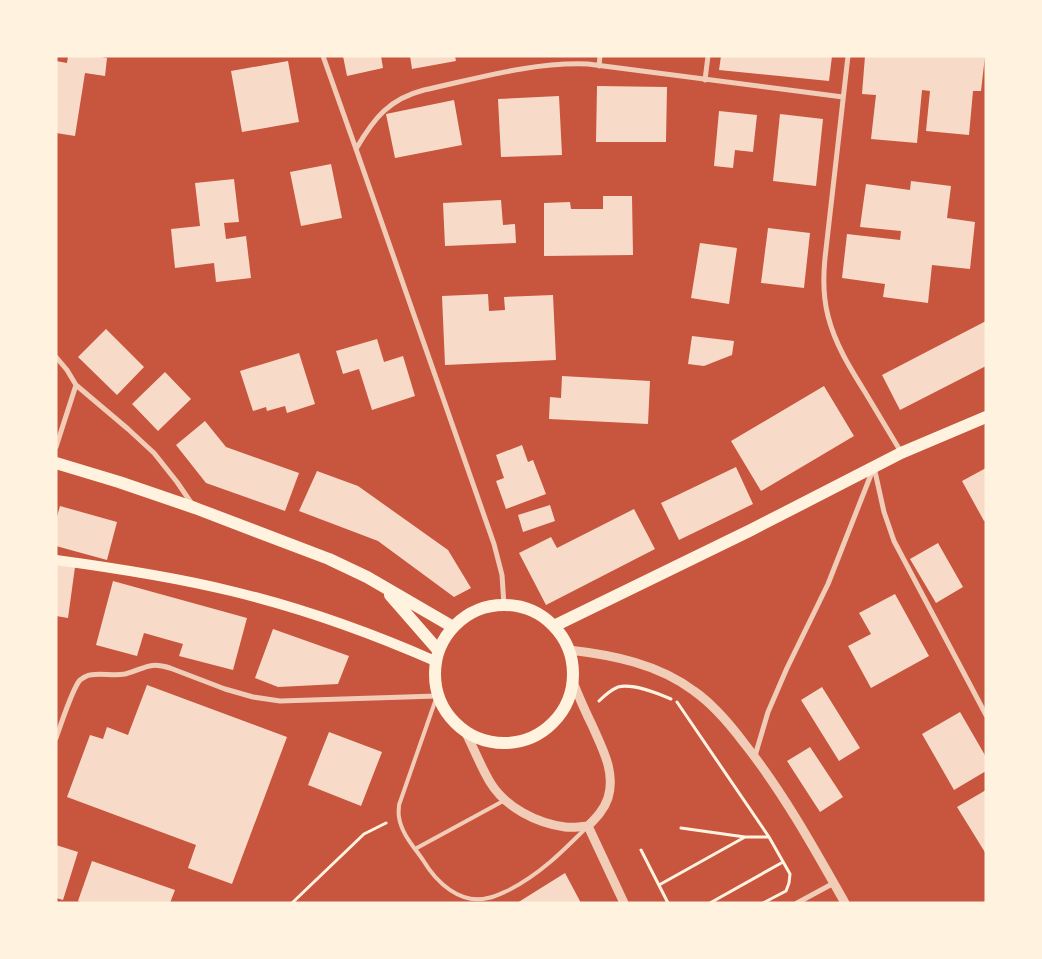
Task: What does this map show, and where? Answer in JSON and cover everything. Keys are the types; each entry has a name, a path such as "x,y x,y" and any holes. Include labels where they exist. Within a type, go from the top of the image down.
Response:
{"main road":[{"path":"554,626 743,534 874,466 986,417"},
{"path":"56,463 195,508 329,559 352,569 453,626"},
{"path":"56,560 164,576 251,596 320,616 437,655"},
{"path":"381,586 437,655"},
{"path":"504,605 518,606 531,610 544,617 554,626 569,650 573,666 573,682 563,712 553,724 526,740 511,744 496,744 480,740 466,733 454,723 444,711 437,696 434,678 437,655 444,638 453,626 476,610 504,605"}],"street":[{"path":"323,56 494,544 502,575 504,605"},
{"path":"598,66 600,56"},
{"path":"705,80 708,56"},
{"path":"848,56 824,269 824,289 828,315 844,356 901,453"},
{"path":"356,149 372,123 385,109 416,92 536,66 563,64 598,66 843,97"},
{"path":"56,357 68,370 76,385 154,453 195,508"},
{"path":"56,448 76,385"},
{"path":"874,466 884,512 894,541 986,715"},
{"path":"755,756 768,712 828,584 874,466"},
{"path":"569,650 626,659 652,668 693,690 717,709 755,756 788,804 845,903"},
{"path":"56,738 75,689 79,681 85,676 126,674 152,665 170,668 241,694 280,701 437,696"},
{"path":"466,733 490,782 505,800 540,821 565,827 588,826 604,808 608,798 610,776 603,748 573,682"},
{"path":"588,826 624,903"},
{"path":"797,903 834,882"}],"lane":[{"path":"437,696 399,806 398,816 402,828 415,849 429,870 446,888 467,898 486,899 495,896 533,876 553,860 588,826"},
{"path":"415,849 505,800"}],"path":[{"path":"587,715 605,695 618,687 634,687 654,691 677,702 770,838 790,874 786,891 762,903"},
{"path":"292,903 364,834 398,816"},
{"path":"681,828 744,838 770,838"},
{"path":"659,885 744,838"},
{"path":"641,850 668,903"},
{"path":"710,903 783,862"}],"building":[{"path":"68,56 107,58 105,76 85,73 75,136 56,133 56,61 67,63"},
{"path":"343,56 381,56 383,68 347,76"},
{"path":"410,56 455,56 456,61 412,69"},
{"path":"721,56 832,56 829,81 719,70"},
{"path":"865,56 985,56 981,91 973,91 969,135 926,131 930,91 922,90 917,143 871,139 876,95 862,94"},
{"path":"288,61 299,122 242,132 231,71"},
{"path":"597,86 667,87 666,142 596,142"},
{"path":"559,96 562,155 501,157 498,99"},
{"path":"454,100 462,145 395,158 386,114"},
{"path":"719,111 757,115 753,152 735,150 733,168 714,166"},
{"path":"780,114 823,119 816,186 773,181"},
{"path":"331,164 342,218 301,226 290,172"},
{"path":"234,179 239,222 224,223 226,239 246,236 251,278 216,282 214,263 175,268 171,229 200,226 195,183"},
{"path":"911,181 951,186 947,218 975,222 970,269 932,265 928,303 883,297 885,284 842,278 847,234 900,240 901,231 860,227 866,184 910,190"},
{"path":"603,196 632,196 633,255 544,256 544,203 570,202 571,209 603,209"},
{"path":"501,200 503,225 515,224 516,243 445,246 443,203"},
{"path":"768,228 810,233 804,288 761,283"},
{"path":"700,243 737,248 729,304 691,298"},
{"path":"488,294 489,311 505,310 504,297 553,295 556,360 445,365 442,296"},
{"path":"986,321 986,366 900,410 882,375"},
{"path":"106,329 144,367 117,395 78,357"},
{"path":"692,336 734,341 732,355 704,366 688,364"},
{"path":"377,339 384,362 403,356 415,396 372,410 359,369 343,374 336,351"},
{"path":"299,353 315,404 287,413 285,406 267,411 266,407 253,411 240,371"},
{"path":"165,372 191,399 158,431 132,404"},
{"path":"562,376 650,381 648,424 549,419 550,397 561,398"},
{"path":"824,386 854,436 761,491 731,441"},
{"path":"205,421 226,447 299,473 285,511 206,483 176,445"},
{"path":"522,445 528,462 533,460 546,494 506,509 496,481 504,478 496,455"},
{"path":"736,467 753,504 679,540 661,503"},
{"path":"986,468 986,520 984,521 962,481"},
{"path":"317,471 358,486 448,550 471,588 454,597 378,541 299,511"},
{"path":"550,505 555,521 523,532 518,515"},
{"path":"60,506 117,522 107,560 56,546 56,520"},
{"path":"634,509 655,549 546,605 519,553 551,537 557,548"},
{"path":"938,543 963,587 936,603 910,559"},
{"path":"56,564 75,567 68,618 56,616"},
{"path":"113,581 247,618 233,670 179,656 183,644 144,633 137,656 96,645"},
{"path":"895,594 929,656 871,688 848,646 871,634 859,613"},
{"path":"273,629 349,656 338,684 278,687 255,678"},
{"path":"147,685 287,737 232,884 188,868 196,845 67,797 90,735 103,739 107,727 128,735"},
{"path":"822,687 860,748 839,761 801,700"},
{"path":"960,712 986,757 986,771 954,790 922,734"},
{"path":"329,732 382,752 361,806 308,785"},
{"path":"810,747 843,797 820,812 787,761"},
{"path":"986,790 986,854 957,807"},
{"path":"56,845 78,852 63,900 56,898"},
{"path":"92,861 175,890 170,903 82,903 78,901"},
{"path":"565,873 581,903 517,903"}]}
